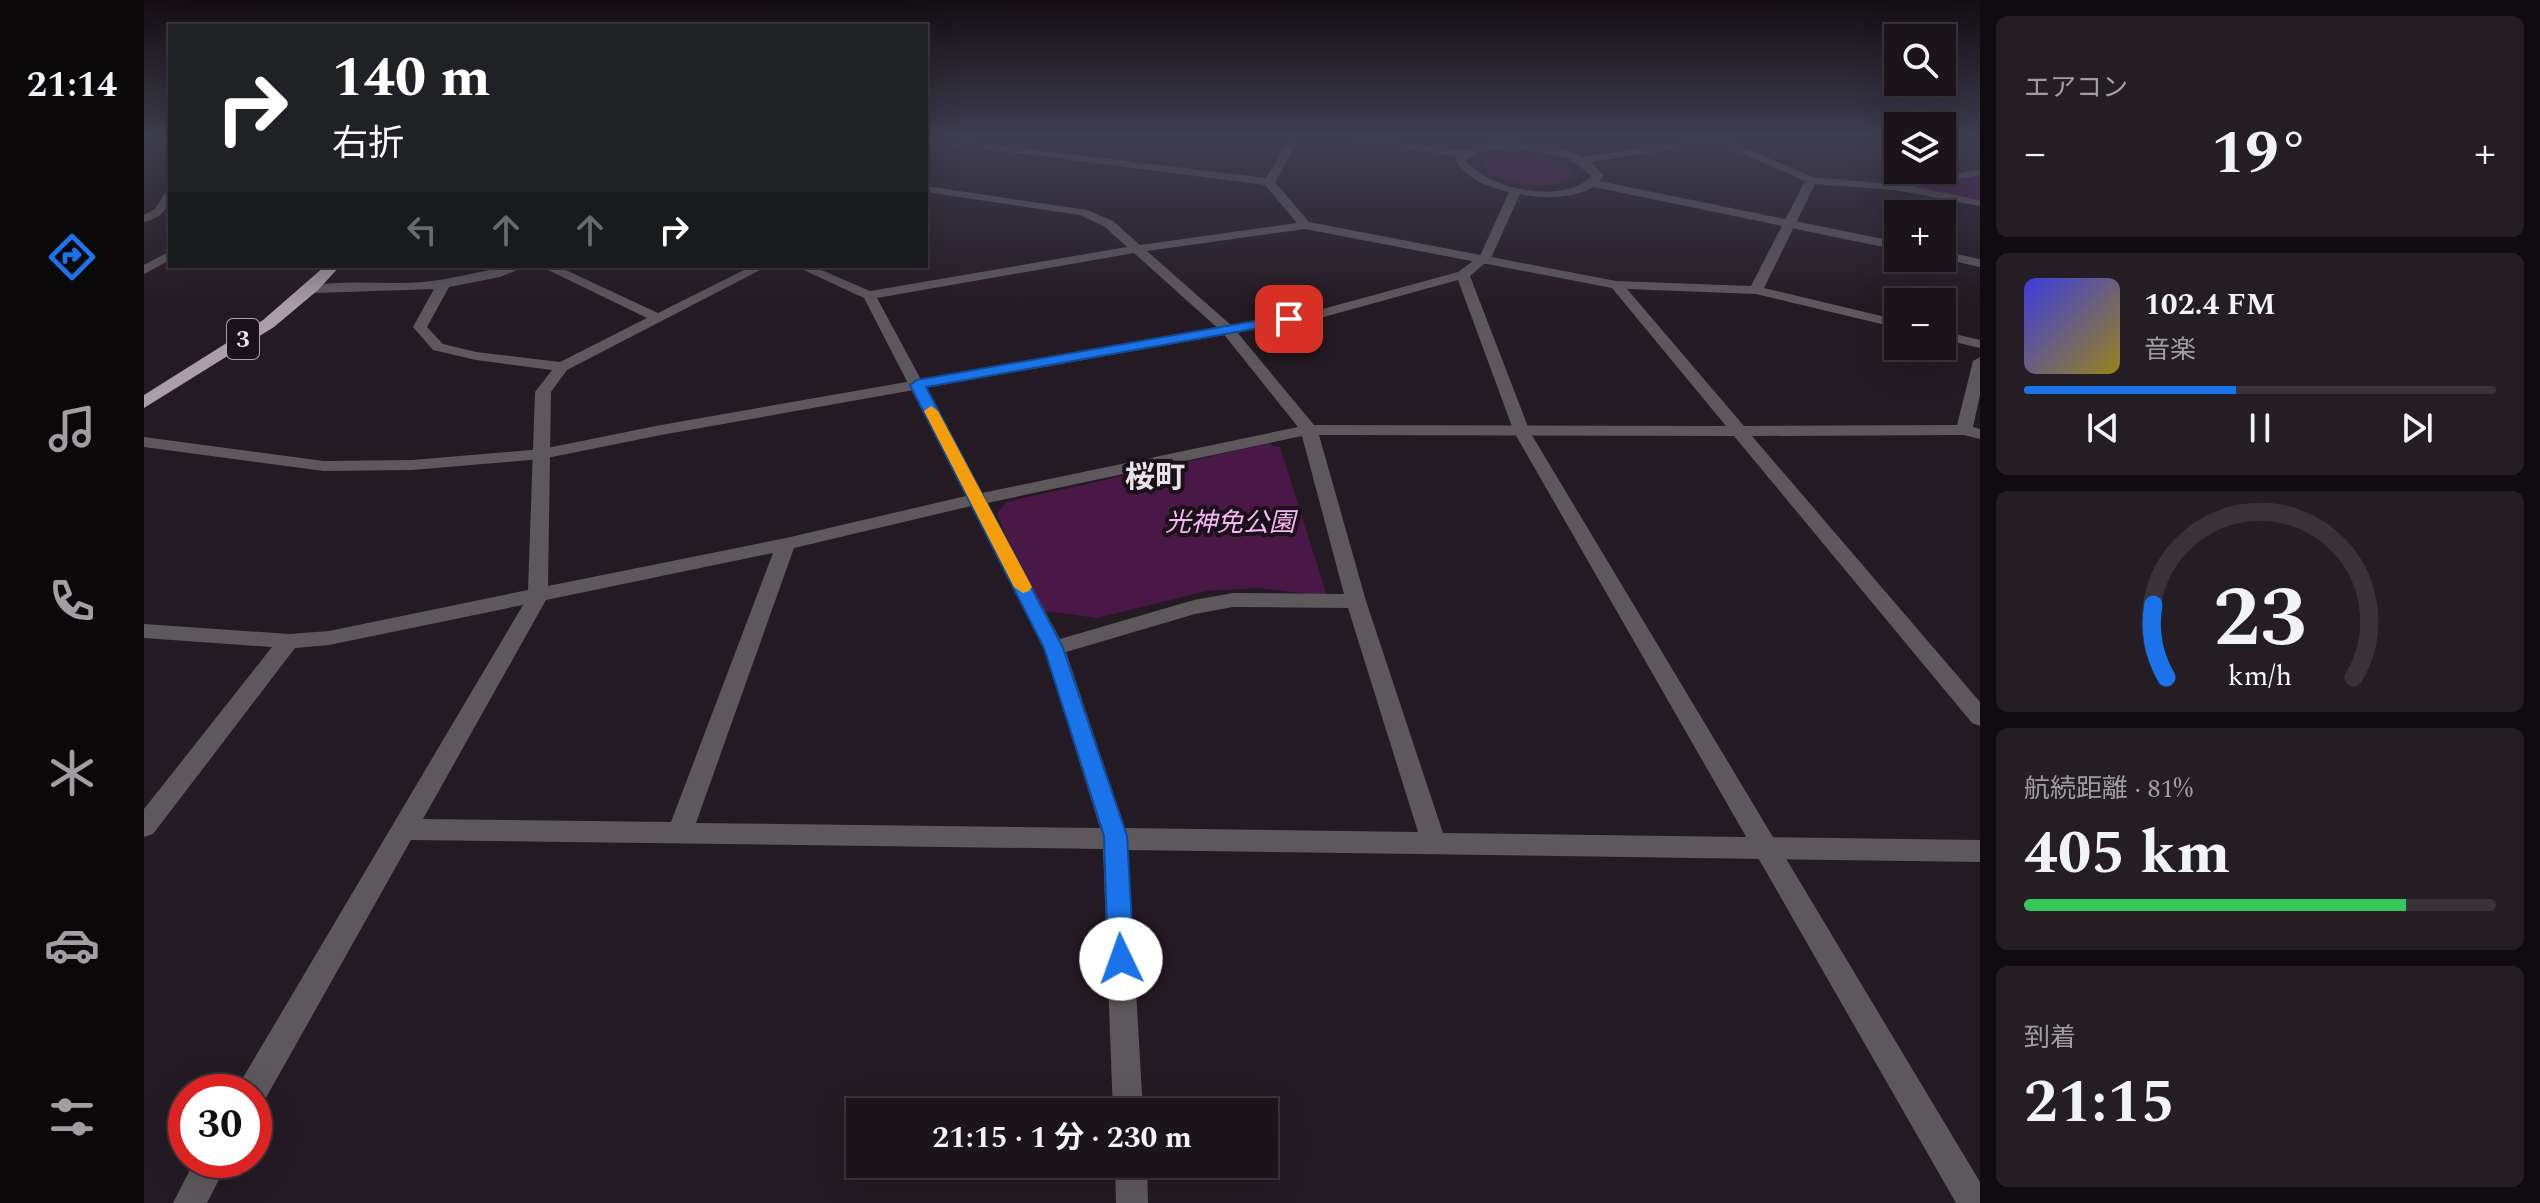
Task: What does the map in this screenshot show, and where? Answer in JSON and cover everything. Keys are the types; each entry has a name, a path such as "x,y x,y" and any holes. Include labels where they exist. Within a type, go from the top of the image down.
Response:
{"highway":[{"name":"3","path":"144,403 281,315 315,289 331,268"}],"street":[{"path":"954,193 1083,212 1109,224 1227,329 1309,430 1356,601 1434,844"},
{"path":"1278,193 1305,225"},
{"path":"144,442 324,466 412,465 542,454 1320,314 1463,275 1485,258 1515,193"},
{"path":"1640,193 1884,243"},
{"path":"1756,290 1805,193"},
{"path":"1928,193 1980,203"},
{"path":"145,219 159,211 168,196"},
{"path":"145,219 168,223"},
{"path":"806,268 869,295 1135,249 1305,225 1616,285 1756,290 1884,321"},
{"path":"144,270 168,256"},
{"path":"1956,258 1980,263"},
{"path":"315,289 442,287 516,268"},
{"path":"550,268 658,318"},
{"path":"262,1074 538,596 543,392 562,367 758,268"},
{"path":"1463,275 1522,432 1974,1203"},
{"path":"1616,285 1980,717"},
{"path":"442,287 420,327 438,347 476,356 562,367"},
{"path":"869,295 1054,648 1115,836 1127,1098"},
{"path":"1956,338 1980,344"},
{"path":"1980,361 1972,432 1980,445"},
{"path":"144,631 289,641 329,638 786,544 978,499 1309,430 1972,432"},
{"path":"679,834 786,544"},
{"path":"1054,648 1194,607 1233,600 1356,601"},
{"path":"144,827 289,641"},
{"path":"403,829 1115,836 1434,844 1980,851"},
{"path":"189,1203 203,1178"},
{"path":"1131,1178 1132,1203"}],"green space":[{"path":"1943,193 1980,193 1980,200"},
{"name":"光神免公園","path":"1267,444 1280,447 1327,596 1258,588 1206,591 1097,618 1037,610 997,514 1006,502"}],"slow traffic":[{"path":"931,411 1023,587"}],"district":[{"name":"桜町","path":"1155,477"}],"route":[{"path":"1121,959 1115,836 1054,648 917,385 1289,319"}]}
